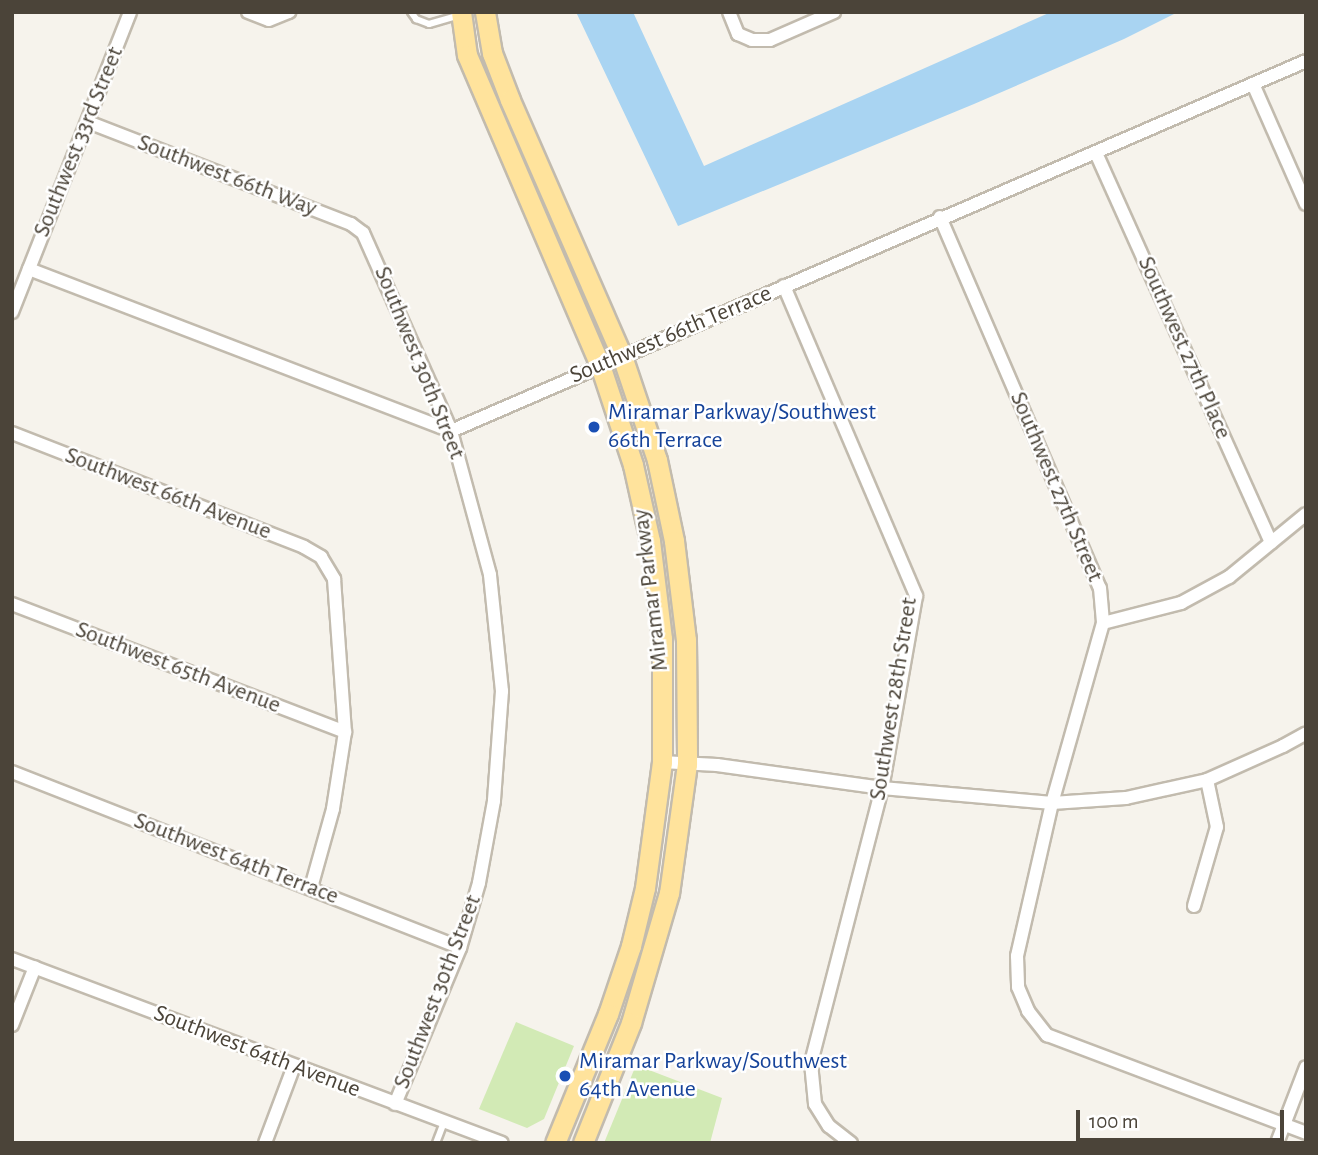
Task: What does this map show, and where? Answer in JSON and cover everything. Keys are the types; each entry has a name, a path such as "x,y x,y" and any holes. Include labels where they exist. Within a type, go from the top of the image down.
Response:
{"main road":[{"name":"Miramar Parkway","path":"485,12 492,53 510,100 622,356 657,460 674,541 686,640 687,764 668,894 631,1023 583,1143"},
{"name":"Miramar Parkway","path":"461,13 467,55 600,365 633,465 650,541 662,639 662,762 645,888 631,946 608,1014 555,1143"}],"street":[{"name":"Southwest 33rd Street","path":"12,312 130,12"},
{"path":"248,12 268,20 289,12"},
{"path":"729,12 738,34 752,40 770,40 834,12"},
{"name":"Southwest 66th Terrace","path":"452,430 1306,61"},
{"path":"1253,84 1306,204"},
{"name":"Southwest 66th Way","path":"88,122 351,224 363,233"},
{"name":"Southwest 27th Place","path":"1096,153 1271,542"},
{"name":"Southwest 27th Street","path":"940,217 1100,587 1103,623 1052,803 1017,956 1017,987 1028,1011 1047,1035 1284,1125"},
{"name":"Southwest 30th Street","path":"363,233 452,430 490,575 502,691 494,801 480,883 460,948 395,1104"},
{"path":"29,269 452,430"},
{"name":"Southwest 28th Street","path":"784,286 916,596 882,788 811,1063 815,1104 829,1126 851,1143"},
{"name":"Southwest 66th Avenue","path":"12,433 304,547 321,558 334,579 345,732"},
{"path":"1103,623 1181,603 1229,577 1306,514"},
{"name":"Southwest 65th Avenue","path":"12,604 345,732"},
{"path":"311,888 332,809 345,732"},
{"path":"662,762 882,788 1052,803 1126,798 1207,780 1306,733"},
{"name":"Southwest 64th Terrace","path":"12,772 460,948"},
{"path":"1194,906 1217,827 1207,780"},
{"name":"Southwest 64th Avenue","path":"12,959 502,1143"},
{"path":"12,1025 35,967"},
{"path":"265,1143 294,1066"},
{"path":"1277,1143 1306,1067"},
{"path":"1284,1125 1306,1133"}],"lane":[{"path":"411,12 416,19 429,24 461,13"},
{"path":"436,1143 444,1122"}],"green space":[{"path":"516,1022 574,1046 544,1119 527,1128 479,1109"},
{"path":"636,1065 722,1098 710,1143 604,1143"}],"water":[{"path":"576,12 633,12 704,166 1051,12 1178,12 1124,39 974,104 678,226"}],"place":[{"name":"Miramar Parkway/Southwest 66th Terrace","path":"594,427"},
{"name":"Miramar Parkway/Southwest 64th Avenue","path":"565,1076"}]}
